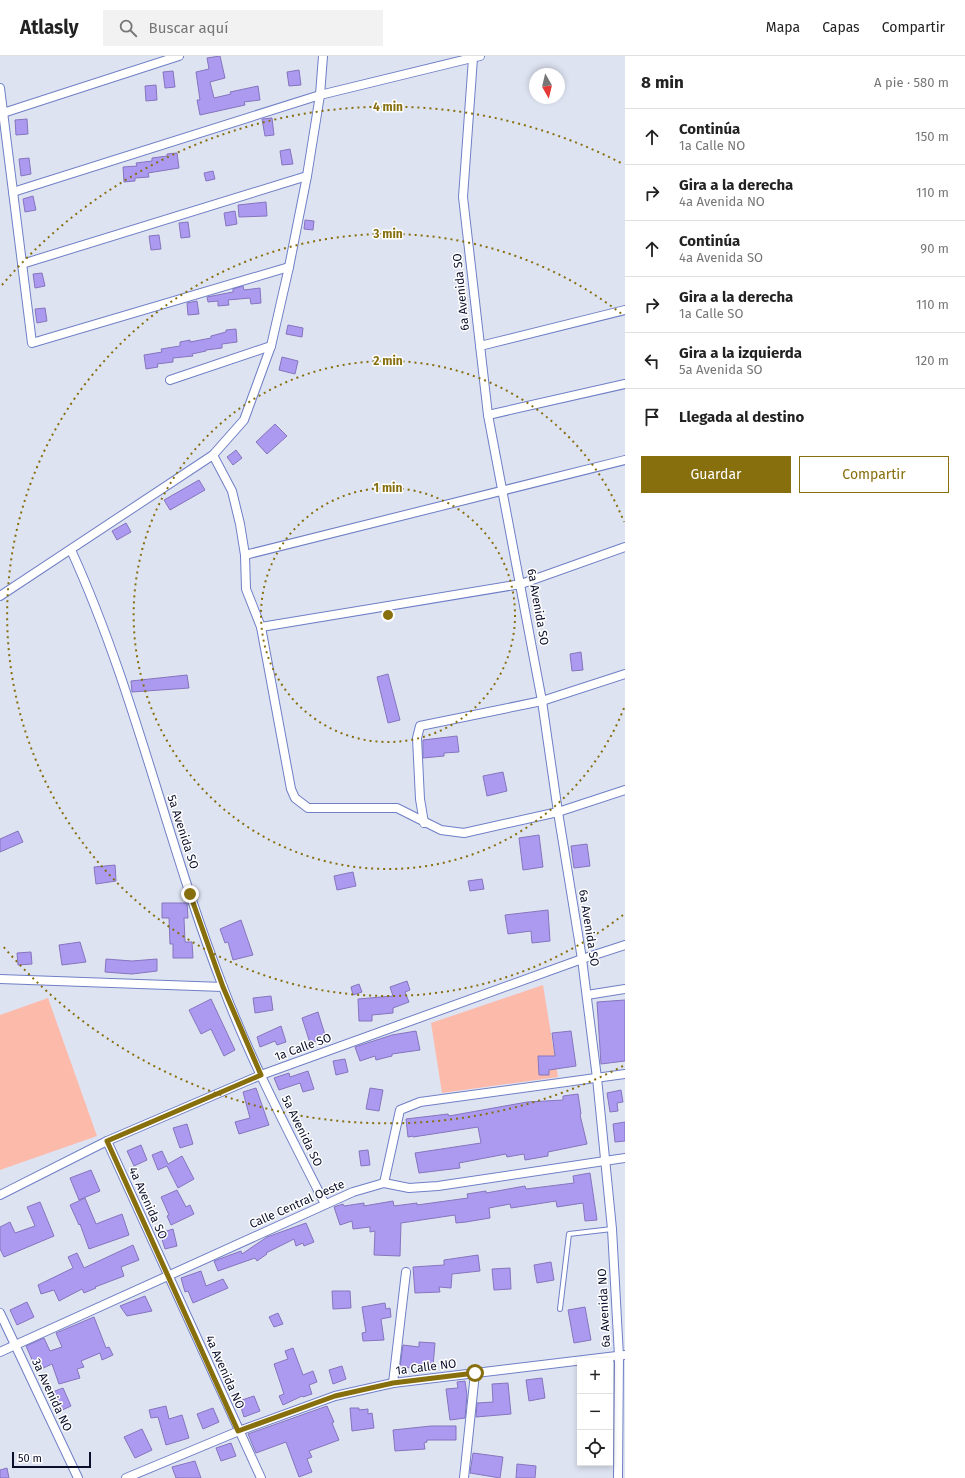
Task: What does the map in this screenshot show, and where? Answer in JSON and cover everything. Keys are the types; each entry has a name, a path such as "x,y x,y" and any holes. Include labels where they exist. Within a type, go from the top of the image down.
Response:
{"street":[{"path":"3,113 179,56"},
{"path":"0,596 213,455 244,420 271,346 289,267 307,176 320,95 323,56"},
{"path":"13,192 320,95 477,57"},
{"name":"6a Avenida SO","path":"477,57 463,197 488,415 542,701 582,959 606,1161"},
{"path":"0,88 32,343 289,267"},
{"path":"22,264 307,176"},
{"path":"480,346 625,310"},
{"path":"170,380 271,346"},
{"path":"488,415 625,384"},
{"path":"213,455 232,491 240,524 245,555 246,589 261,627 291,789 295,798 308,808 397,808 424,823 441,830 464,833 558,812 625,790"},
{"path":"245,555 625,460"},
{"path":"261,627 521,584 625,547"},
{"name":"5a Avenida SO","path":"71,550 96,606 190,894 223,987 261,1075 325,1204"},
{"path":"424,823 420,799 417,738 420,726 542,701 625,674"},
{"name":"1a Calle SO","path":"0,1195 107,1141 261,1075 582,959 625,945"},
{"path":"0,979 223,987"},
{"path":"587,995 625,989"},
{"path":"384,1183 400,1110 420,1102 625,1074"},
{"name":"4a Avenida SO","path":"107,1141 168,1275"},
{"name":"Calle Central Oeste","path":"0,1352 353,1192 384,1183 409,1188 438,1186 625,1158"},
{"name":"6a Avenida NO","path":"606,1161 622,1356 618,1478"},
{"path":"393,1383 406,1272"},
{"name":"4a Avenida NO","path":"168,1275 238,1431 261,1478"},
{"name":"3a Avenida NO","path":"0,1313 78,1478"},
{"name":"1a Calle NO","path":"126,1478 238,1431 335,1396 393,1383 622,1356"},
{"path":"464,1478 475,1373"}],"lane":[{"path":"560,1309 569,1234 612,1229"}],"shaded area":[{"path":"543,985 558,1077 442,1093 431,1023"},
{"path":"48,998 97,1136 0,1170 0,1015"}],"building":[{"path":"220,56 225,78 210,82 214,98 231,94 230,92 258,86 260,100 244,102 245,105 200,115 197,100 200,100 196,72 209,69 207,58"},
{"path":"299,70 301,85 289,86 287,72"},
{"path":"173,71 175,87 165,88 163,72"},
{"path":"156,85 157,100 146,101 145,86"},
{"path":"272,118 274,135 265,136 262,119"},
{"path":"27,119 28,134 16,135 15,120"},
{"path":"290,149 293,164 282,165 280,151"},
{"path":"177,153 179,168 148,173 149,177 135,178 135,181 124,182 123,167 137,166 136,163 152,161 152,158"},
{"path":"29,158 31,174 21,176 19,159"},
{"path":"213,171 215,179 206,181 204,173"},
{"path":"33,196 36,210 25,212 23,199"},
{"path":"266,202 267,216 239,217 238,205"},
{"path":"235,211 237,224 226,226 224,213"},
{"path":"305,220 314,221 313,230 304,229"},
{"path":"188,222 190,237 181,238 179,223"},
{"path":"159,235 161,249 151,250 149,236"},
{"path":"42,273 45,286 35,288 33,274"},
{"path":"243,286 244,290 260,288 261,303 251,304 250,298 228,300 229,305 218,306 218,301 208,302 207,297 233,292 233,289"},
{"path":"197,301 199,314 188,315 187,303"},
{"path":"45,308 47,321 37,323 35,309"},
{"path":"288,325 303,328 302,337 286,334"},
{"path":"236,329 237,342 222,344 222,348 206,350 192,354 193,356 173,358 173,362 157,364 158,367 146,369 144,355 162,352 161,349 180,346 180,342 190,340 190,342 211,338 211,336 226,332 226,330"},
{"path":"282,357 298,361 295,374 279,370"},
{"path":"275,424 287,436 267,454 256,442"},
{"path":"236,450 242,458 233,465 227,457"},
{"path":"199,480 205,490 170,510 164,500"},
{"path":"126,523 131,532 117,540 112,531"},
{"path":"581,652 583,670 572,671 570,654"},
{"path":"388,674 400,720 388,723 377,677"},
{"path":"187,675 189,688 132,692 131,681"},
{"path":"457,736 459,752 444,753 444,756 423,758 423,740"},
{"path":"503,772 507,791 487,796 483,776"},
{"path":"18,831 23,842 0,852 0,839"},
{"path":"539,835 543,867 523,870 519,838"},
{"path":"587,844 590,866 574,868 571,846"},
{"path":"115,865 116,881 96,884 94,867"},
{"path":"353,872 356,886 337,890 334,876"},
{"path":"482,879 484,889 470,891 468,881"},
{"path":"162,903 187,903 188,918 184,918 185,942 192,942 193,958 173,958 173,944 170,944 169,918 162,918"},
{"path":"548,910 550,941 532,943 531,931 508,934 505,915"},
{"path":"241,920 253,955 233,960 228,942 225,943 220,929"},
{"path":"80,942 86,962 62,965 59,945"},
{"path":"31,952 32,964 18,965 17,953"},
{"path":"106,959 132,961 157,959 157,971 132,974 105,972"},
{"path":"407,981 410,990 405,992 409,1002 393,1008 393,1013 372,1015 372,1021 359,1021 358,999 393,996 390,987"},
{"path":"359,984 362,992 353,995 351,987"},
{"path":"271,996 273,1010 255,1013 253,998"},
{"path":"211,999 235,1050 224,1056 211,1029 201,1034 189,1010"},
{"path":"625,1000 625,1061 601,1064 597,1002"},
{"path":"318,1012 326,1038 310,1043 302,1018"},
{"path":"281,1026 286,1042 277,1045 275,1041 260,1047 257,1037"},
{"path":"416,1031 420,1050 392,1054 392,1056 376,1060 375,1056 360,1061 355,1047 392,1035"},
{"path":"571,1031 576,1066 549,1070 549,1075 539,1075 538,1056 555,1056 552,1033"},
{"path":"345,1059 348,1072 336,1075 333,1061"},
{"path":"308,1071 314,1089 303,1092 300,1083 279,1090 274,1078 289,1073 290,1077"},
{"path":"256,1088 269,1125 239,1134 235,1122 250,1118 243,1092"},
{"path":"370,1088 383,1090 379,1111 366,1109"},
{"path":"621,1090 623,1102 617,1103 618,1111 610,1112 607,1093"},
{"path":"578,1094 580,1115 587,1144 548,1152 548,1156 525,1160 524,1154 507,1157 506,1154 459,1163 460,1168 419,1173 415,1153 481,1143 478,1127 408,1137 406,1119 448,1114 449,1116 527,1102 563,1100 563,1096"},
{"path":"625,1122 625,1141 615,1142 613,1124"},
{"path":"187,1124 193,1144 180,1148 173,1128"},
{"path":"141,1145 147,1160 134,1166 127,1151"},
{"path":"368,1150 370,1165 361,1166 359,1151"},
{"path":"162,1151 168,1164 182,1156 194,1179 178,1188 167,1166 158,1170 152,1155"},
{"path":"91,1170 100,1191 79,1200 70,1178"},
{"path":"590,1173 597,1220 585,1221 583,1203 557,1207 556,1201 511,1208 510,1204 489,1208 490,1218 466,1222 456,1223 455,1215 401,1223 400,1256 374,1255 375,1231 370,1232 370,1227 353,1229 352,1221 340,1225 334,1207 343,1204 344,1206 364,1203 364,1206 393,1201 394,1206 417,1203 417,1205 468,1198 467,1194 486,1191 486,1193 525,1186 526,1189 574,1183 573,1176"},
{"path":"177,1190 186,1207 190,1205 194,1214 171,1225 167,1216 169,1215 161,1197"},
{"path":"85,1198 96,1224 122,1214 129,1235 89,1249 80,1224 79,1225 70,1205"},
{"path":"40,1202 54,1236 4,1257 0,1249 0,1227 10,1222 15,1233 35,1226 27,1207"},
{"path":"306,1223 314,1242 304,1246 303,1243 296,1246 294,1239 266,1253 267,1254 257,1261 255,1258 218,1271 214,1261 241,1251 242,1254 267,1237"},
{"path":"173,1229 177,1246 165,1249 160,1233"},
{"path":"133,1245 139,1260 121,1267 124,1276 95,1287 96,1288 84,1293 82,1289 59,1301 54,1290 41,1294 38,1285 73,1268 68,1257 77,1253 84,1268"},
{"path":"478,1255 480,1271 452,1274 451,1288 439,1287 440,1292 415,1293 413,1267 444,1265 444,1260"},
{"path":"551,1262 554,1280 537,1283 534,1265"},
{"path":"510,1268 511,1289 494,1290 492,1269"},
{"path":"201,1271 206,1286 223,1279 228,1288 193,1303 188,1291 185,1292 181,1278"},
{"path":"332,1291 350,1291 351,1308 333,1309"},
{"path":"145,1296 152,1311 127,1316 120,1306"},
{"path":"27,1302 34,1317 17,1325 10,1310"},
{"path":"385,1303 386,1309 390,1308 391,1317 381,1319 384,1340 363,1341 362,1333 366,1332 362,1307"},
{"path":"585,1307 591,1340 574,1343 568,1310"},
{"path":"278,1313 283,1324 274,1327 269,1317"},
{"path":"94,1317 106,1348 109,1347 113,1355 102,1360 100,1353 81,1361 84,1367 77,1369 80,1378 59,1384 52,1364 37,1371 26,1346 44,1338 50,1351 62,1347 56,1333"},
{"path":"419,1342 435,1343 433,1366 412,1365 412,1368 400,1367 403,1345 419,1347"},
{"path":"293,1348 303,1375 313,1371 317,1382 309,1385 312,1394 302,1396 283,1405 279,1396 284,1394 274,1364 288,1359 285,1351"},
{"path":"342,1366 346,1379 333,1384 329,1370"},
{"path":"542,1378 545,1398 529,1401 526,1380"},
{"path":"465,1381 467,1395 465,1418 450,1420 446,1389 458,1388 457,1382"},
{"path":"508,1383 511,1414 476,1417 477,1403 493,1402 492,1384"},
{"path":"63,1388 71,1406 58,1412 50,1393"},
{"path":"254,1396 260,1411 244,1417 239,1401"},
{"path":"166,1406 169,1419 182,1415 189,1438 166,1445 158,1417 151,1418 149,1410"},
{"path":"327,1406 334,1422 332,1423 339,1440 309,1451 312,1457 307,1459 312,1472 299,1477 286,1442 256,1453 248,1434"},
{"path":"213,1408 219,1422 203,1429 197,1414"},
{"path":"350,1408 359,1408 359,1410 368,1409 368,1414 372,1413 374,1428 352,1431"},
{"path":"431,1426 456,1426 456,1440 427,1440 427,1442 424,1443 425,1449 395,1451 393,1430"},
{"path":"142,1429 152,1450 135,1458 124,1437"},
{"path":"231,1443 236,1456 221,1461 216,1448"},
{"path":"473,1453 503,1457 500,1478 470,1473"},
{"path":"195,1461 201,1478 176,1478 172,1467"},
{"path":"517,1464 536,1466 535,1478 516,1478"},
{"path":"7,1468 9,1478 0,1478 0,1470"}],"route":[{"path":"190,894 223,987 261,1075 107,1141 238,1431 335,1396 393,1383 475,1373"}]}
